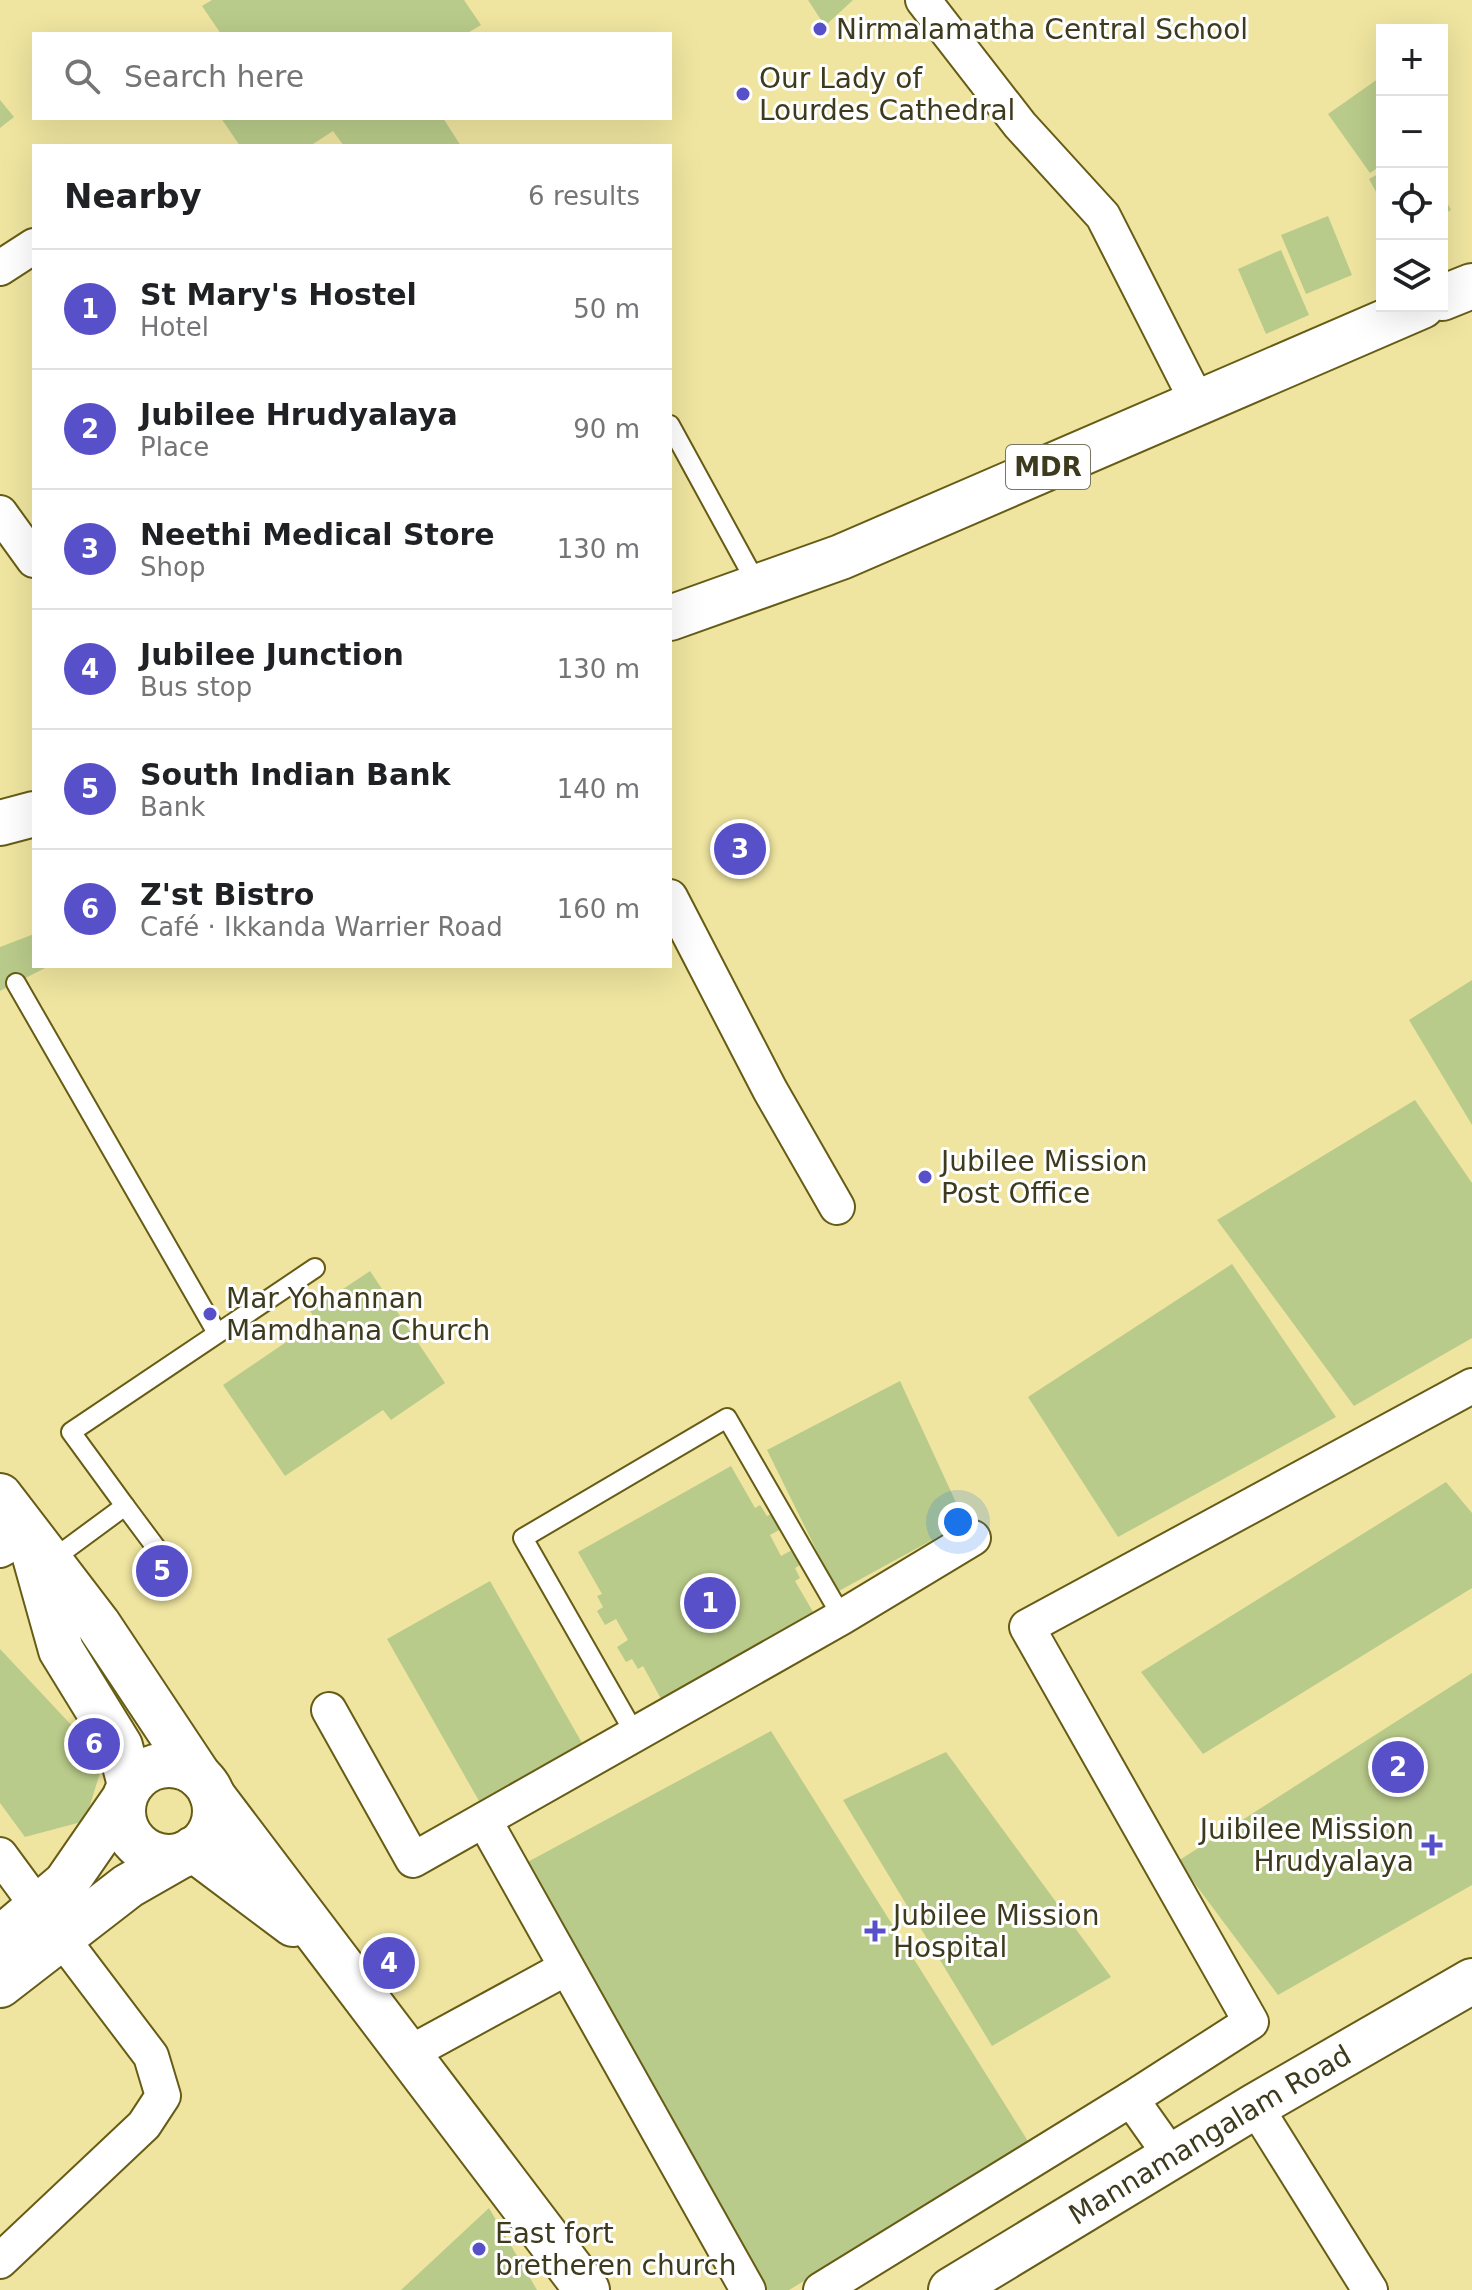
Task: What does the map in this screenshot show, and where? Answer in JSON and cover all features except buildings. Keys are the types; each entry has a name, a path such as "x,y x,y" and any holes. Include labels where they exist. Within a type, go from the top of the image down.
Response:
{"main road":[{"path":"1448,296 1472,286"},
{"name":"MDR","path":"672,617 841,557 1408,312"},
{"path":"0,823 32,815"},
{"path":"0,1496 26,1549 61,1650 120,1746 127,1792 125,1827 143,1849 170,1857 189,1852 334,1954"},
{"path":"26,1549 98,1624 206,1786 587,2290"},
{"path":"0,1939 50,1922 128,1886 189,1852 207,1837 213,1823 206,1786 171,1765 155,1767 127,1792 73,1873 50,1922 0,1985"},
{"name":"Mannamangalam Road","path":"951,2290 1255,2106 1472,1981"}],"street":[{"path":"923,0 1020,125 1103,216 1198,403"},
{"path":"0,268 32,247"},
{"path":"0,513 32,557"},
{"path":"672,901 770,1090 837,1207"},
{"path":"821,2290 1251,2022 1027,1627 1472,1386"},
{"path":"329,1710 413,1860 842,1617 973,1538"},
{"path":"484,1820 748,2290"},
{"path":"0,1855 151,2056 163,2096 144,2125 0,2261"},
{"path":"408,2054 566,1968"},
{"path":"1131,2099 1172,2157"},
{"path":"1255,2106 1370,2290"}],"lane":[{"path":"672,429 758,586"},
{"path":"16,983 217,1333"},
{"path":"160,1553 71,1432 315,1268"},
{"path":"635,1734 523,1538 727,1418 842,1617"},
{"path":"26,1549 125,1506"}],"place":[{"name":"Nirmalamatha Central School","path":"820,29"},
{"name":"Our Lady of Lourdes Cathedral","path":"743,94"},
{"name":"Neethi Medical Store","path":"740,849"},
{"name":"Jubilee Mission Post Office","path":"925,1177"},
{"name":"Mar Yohannan Mamdhana Church","path":"210,1314"},
{"name":"South Indian Bank","path":"162,1571"},
{"name":"St Mary's Hostel","path":"710,1603"},
{"name":"Z'st Bistro","path":"94,1744"},
{"name":"Jubilee Hrudyalaya","path":"1398,1767"},
{"name":"Juibilee Mission Hrudyalaya","path":"1432,1845"},
{"name":"Jubilee Mission Hospital","path":"875,1931"},
{"name":"Jubilee Junction","path":"389,1963"},
{"name":"East fort bretheren church","path":"479,2249"}]}
